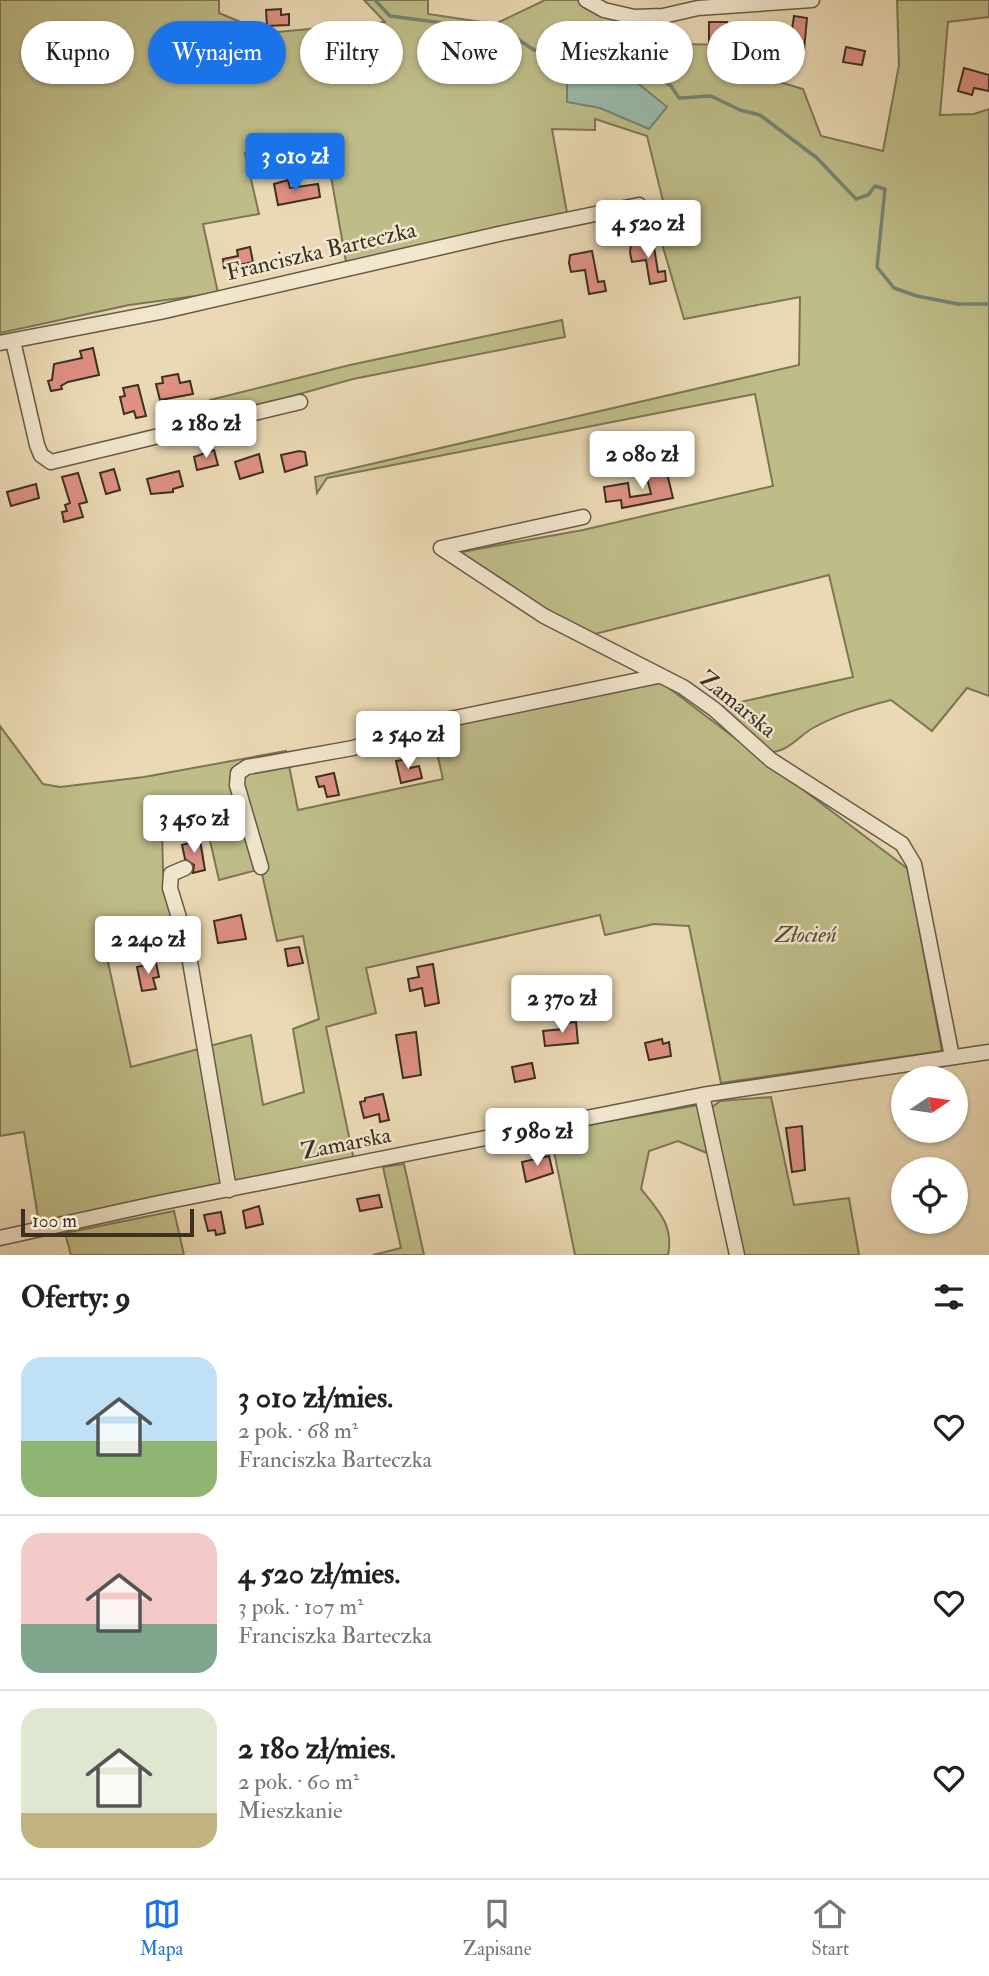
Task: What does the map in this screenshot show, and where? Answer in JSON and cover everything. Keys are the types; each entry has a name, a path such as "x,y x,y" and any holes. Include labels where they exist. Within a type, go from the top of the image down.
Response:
{"street":[{"path":"586,0 604,10 634,17 663,16 698,8 813,0"},
{"name":"Franciszka Barteczka","path":"300,402 51,461 41,455 37,445 6,342 160,312 477,239 639,205"},
{"name":"Zamarska","path":"583,517 441,548 544,616 693,695 771,760 902,844 915,864 952,1057"},
{"path":"261,867 237,785 238,773 247,767 353,748 431,723 658,676"},
{"path":"185,868 171,874 170,888 187,944 229,1190"},
{"name":"Zamarska","path":"0,1238 702,1095 989,1052"},
{"path":"702,1095 737,1255"}],"green space":[{"path":"0,0 219,0 219,13 238,21 148,21 148,84 286,84 286,31 300,30 300,84 403,84 403,21 384,21 364,0 428,0 428,14 475,21 417,21 417,84 522,84 522,21 501,21 545,0 586,0 611,17 633,21 536,21 536,84 693,84 693,44 707,44 707,84 786,84 803,89 821,136 883,151 899,65 897,0 989,0 989,17 948,22 940,115 974,114 989,109 989,696 967,688 932,731 891,700 832,719 813,728 784,749 772,752 722,706 853,677 829,575 591,635 548,614 456,553 583,530 773,486 755,394 327,478 317,493 315,477 799,365 800,297 684,319 653,213 665,209 647,136 595,119 595,130 552,129 567,213 346,262 325,142 245,153 259,214 203,224 218,293 129,305 0,333"},
{"path":"562,320 565,337 353,379 214,418 210,400 350,365"},
{"name":"Złocień","path":"657,679 908,869 942,1051 721,1083 689,926 654,924 605,935 600,915 366,968 376,1013 326,1027 354,1160 39,1223 24,1132 0,1136 0,726 43,784 60,787 144,777 286,751 298,810 443,779 431,727","holes":["200,797 219,880 261,869 277,941 303,936 319,1019 293,1029 304,1092 263,1105 251,1035 131,1067 104,944 178,930 163,871 162,829"]},
{"path":"771,1097 794,1205 849,1198 859,1255 744,1255 711,1108 720,1101"},
{"path":"698,1105 707,1153 678,1141 649,1151 641,1189 664,1219 669,1236 668,1255 575,1255 550,1132"},
{"path":"404,1164 424,1255 373,1255 401,1248 383,1167"},
{"path":"174,1211 184,1255 71,1255 65,1233"}],"shaded area":[{"path":"567,84 639,84 667,107 649,129 600,108 567,102"}],"building":[{"path":"281,9 281,15 289,14 289,25 286,25 286,21 267,21 266,10"},
{"path":"794,16 807,18 805,40 805,21 793,21"},
{"path":"846,47 865,51 862,65 843,62"},
{"path":"964,68 989,75 989,91 974,88 972,95 958,91"},
{"path":"288,180 290,188 318,184 320,197 278,205 274,184"},
{"path":"653,241 658,272 665,271 666,281 650,284 646,260 632,262 630,253 631,244"},
{"path":"250,247 253,262 224,268 223,259 238,256 237,250"},
{"path":"592,251 598,282 604,281 606,291 589,294 585,270 571,272 569,263 570,255"},
{"path":"93,348 99,375 68,382 61,386 62,389 51,391 48,381 52,380 54,364 82,358 80,351"},
{"path":"178,374 180,383 190,381 193,394 160,400 156,384 163,383 162,377"},
{"path":"138,385 146,416 136,418 134,411 124,414 120,397 125,396 123,388"},
{"path":"214,450 218,465 197,470 194,457"},
{"path":"305,452 307,465 285,472 281,455"},
{"path":"259,454 263,472 240,479 235,462"},
{"path":"114,469 120,490 106,494 100,473"},
{"path":"666,469 673,498 622,508 621,500 606,502 604,487 628,483 630,497 651,494 646,474"},
{"path":"179,471 183,486 173,489 173,492 151,494 147,479"},
{"path":"78,473 87,502 79,504 83,517 64,522 62,512 67,511 65,505 70,503 62,477"},
{"path":"36,484 39,498 11,506 7,492"},
{"path":"408,759 410,768 419,766 422,778 401,783 396,761"},
{"path":"334,773 339,795 327,797 324,786 319,787 316,777"},
{"path":"200,840 205,870 193,873 194,865 185,859 182,845"},
{"path":"241,915 246,939 218,943 214,921"},
{"path":"299,947 303,963 288,966 285,949"},
{"path":"156,963 159,977 153,978 156,989 142,991 137,967"},
{"path":"433,964 439,1003 425,1006 422,988 410,991 408,979 419,977 417,967"},
{"path":"576,1022 578,1043 545,1046 543,1031 563,1029 563,1023"},
{"path":"416,1032 421,1075 403,1078 396,1035"},
{"path":"662,1039 663,1044 669,1042 671,1056 649,1060 645,1043"},
{"path":"532,1063 535,1078 515,1082 512,1067"},
{"path":"383,1094 389,1120 380,1122 379,1114 364,1118 360,1102 365,1101 365,1098"},
{"path":"802,1126 805,1170 792,1172 786,1128"},
{"path":"549,1156 553,1173 526,1182 522,1162"},
{"path":"379,1195 382,1207 360,1211 357,1199"},
{"path":"259,1206 263,1224 246,1228 243,1211"},
{"path":"221,1212 225,1233 216,1235 215,1230 208,1231 204,1215"}],"waterway":[{"path":"375,0 390,16 451,24 464,33 502,29 534,50 583,56 618,50 671,86 679,98 711,96 740,110 760,115 817,158 856,199 868,195 875,186 885,189 877,267 894,288 917,296 958,304 989,304"}]}
